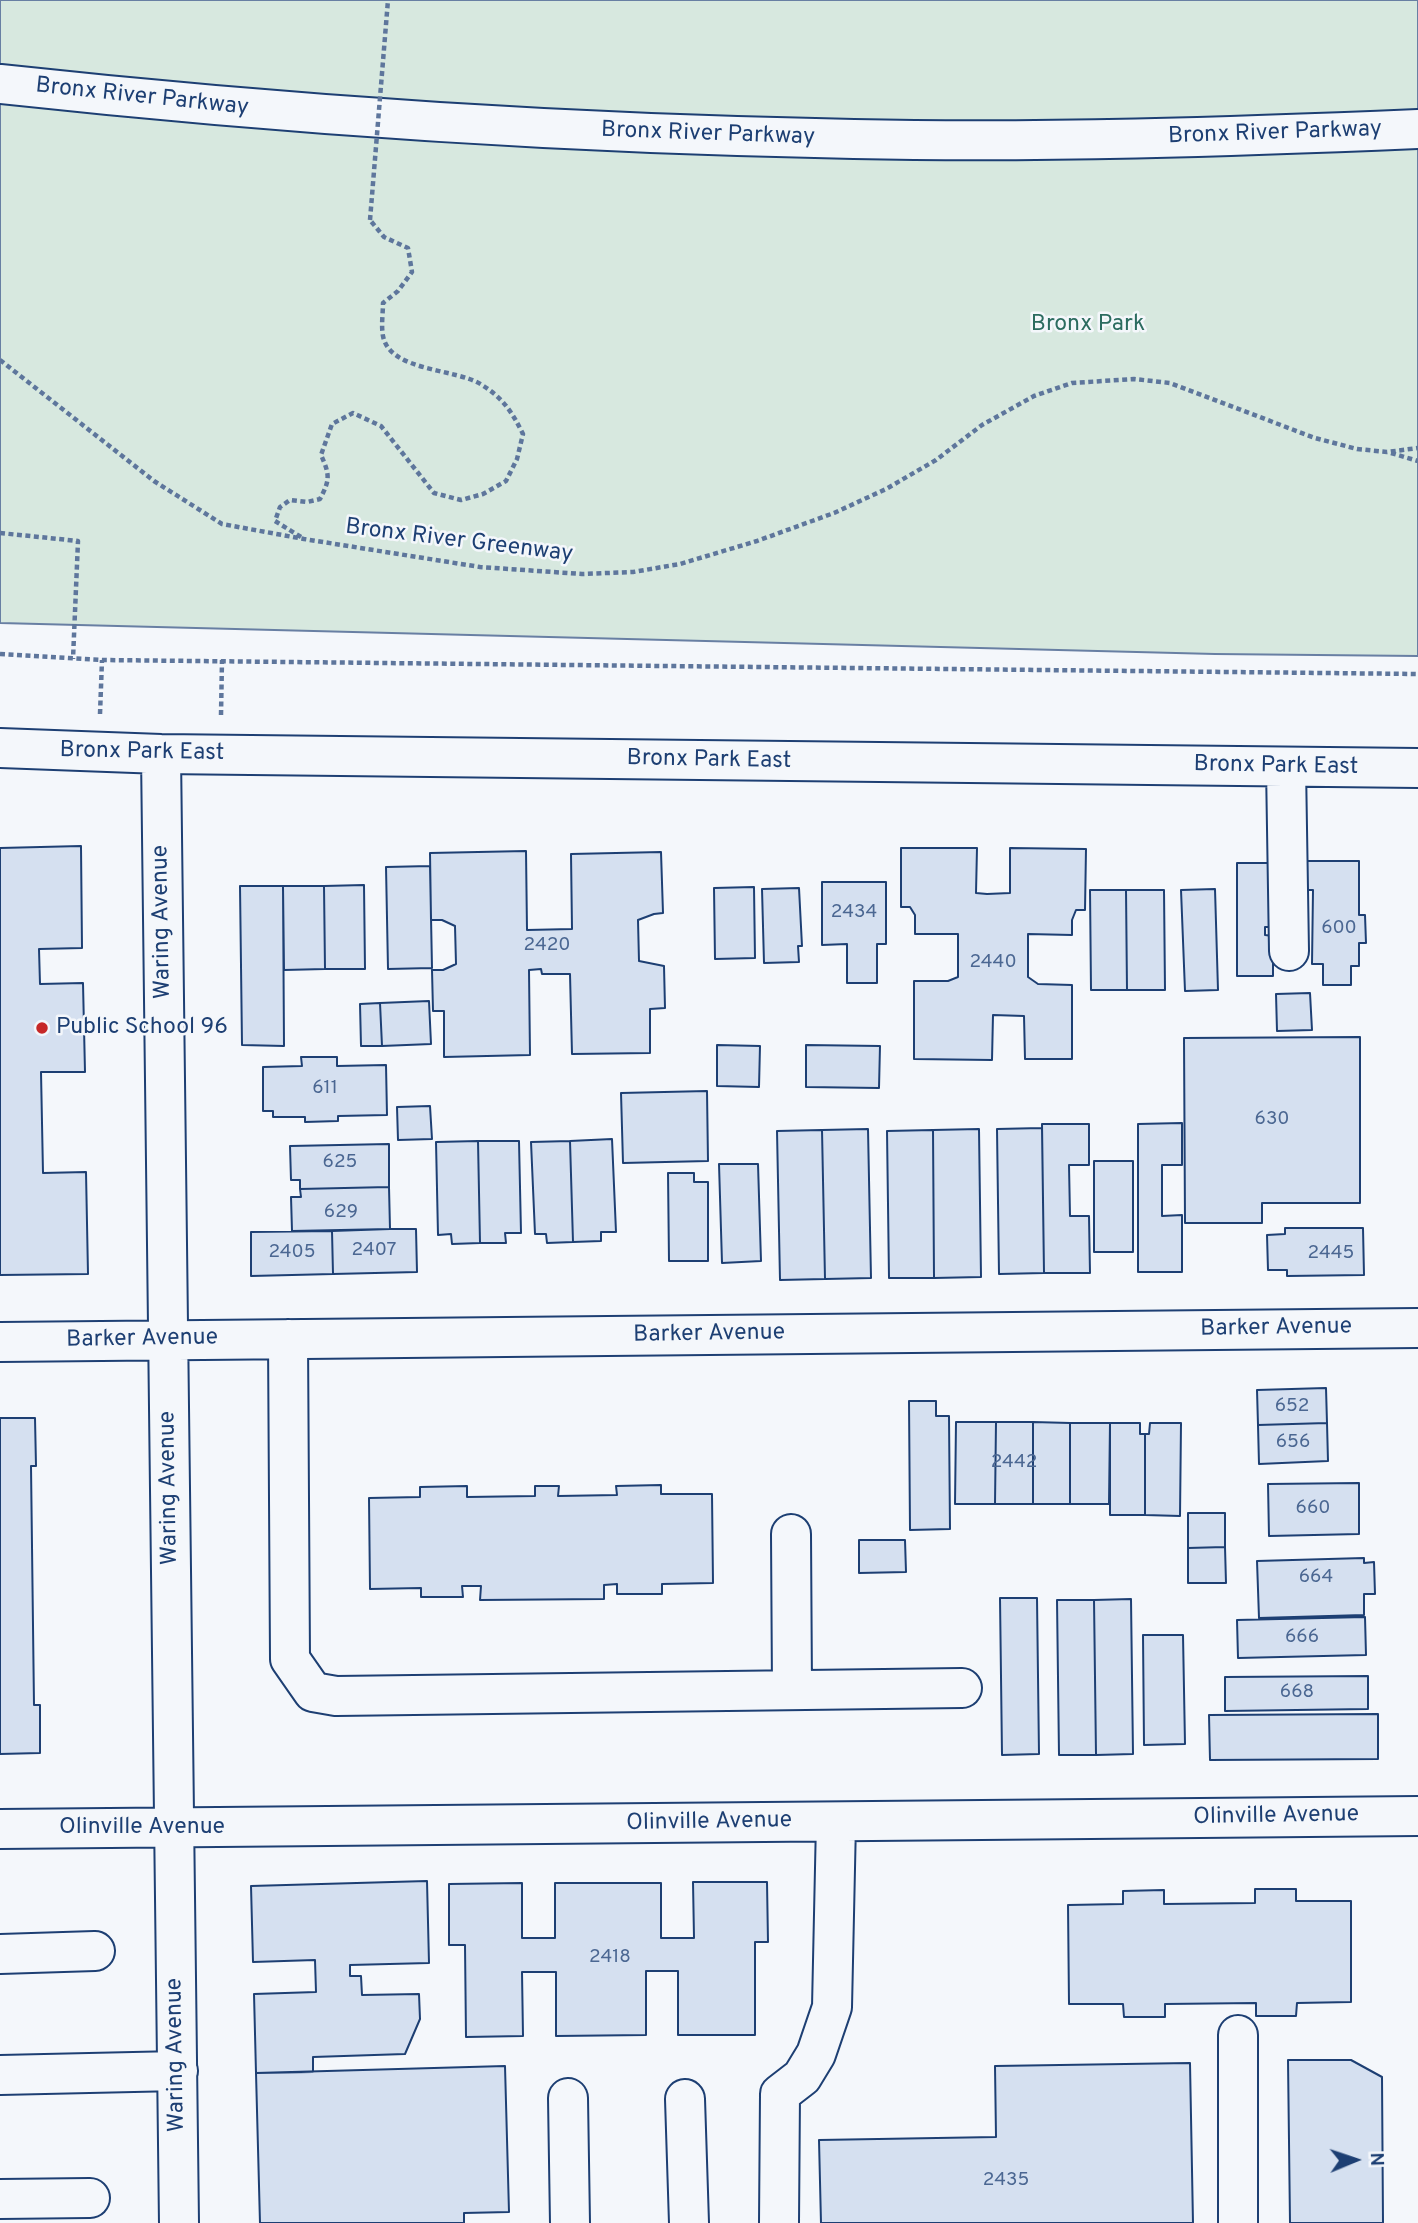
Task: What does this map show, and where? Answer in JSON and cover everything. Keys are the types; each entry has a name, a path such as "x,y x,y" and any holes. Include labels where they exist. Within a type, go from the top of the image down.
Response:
{"main road":[{"name":"Bronx River Parkway","path":"0,84 401,121 693,135 857,139 1164,139 1418,129"},
{"path":"1318,133 1418,140"},
{"name":"Bronx Park East","path":"0,748 161,754 1418,768"},
{"name":"Waring Avenue","path":"161,754 179,2223"},
{"path":"1286,767 1289,951"},
{"name":"Barker Avenue","path":"0,1342 1418,1328"},
{"path":"288,1339 290,1660 313,1692 336,1696 962,1688"},
{"path":"790,1534 793,1689"},
{"name":"Olinville Avenue","path":"0,1829 1418,1816"},
{"path":"779,2223 780,2094 802,2077 816,2054 832,2007 835,1822"},
{"path":"0,1954 96,1951"},
{"path":"1238,2035 1238,2223"},
{"path":"0,2075 178,2071"},
{"path":"568,2098 570,2223"},
{"path":"685,2099 689,2223"},
{"path":"0,2199 90,2198"}],"path":[{"path":"304,539 275,521 280,508 290,500 307,502 320,499 329,482 321,454 332,424 353,413 381,426 434,493 461,500 483,494 506,481 517,459 523,434 511,409 481,383 413,364 396,356 383,337 383,303 398,291 412,272 408,248 384,237 370,220 388,0"},
{"name":"Bronx River Greenway","path":"0,360 154,481 222,524 480,566 582,574 633,572 680,564 757,541 834,513 886,489 936,460 982,425 1034,396 1072,383 1134,379 1170,383 1315,438 1357,449 1387,452 1418,448"},
{"path":"1387,452 1418,461"},
{"path":"0,533 78,541 73,659"},
{"path":"0,654 102,660 1418,674"},
{"path":"99,753 102,660"},
{"path":"219,754 222,660"}],"green space":[{"name":"Bronx Park","path":"0,0 1418,0 1418,656 1215,654 0,623"}],"building":[{"name":"Public School 96","path":"81,846 82,948 39,949 40,984 83,983 85,1072 41,1072 43,1173 86,1172 88,1274 0,1275 0,848"},
{"path":"901,848 977,848 976,893 987,894 1010,893 1010,848 1086,849 1085,910 1076,910 1072,920 1072,935 1028,934 1028,977 1038,984 1072,985 1072,1059 1025,1059 1024,1016 993,1015 992,1060 914,1059 914,981 948,981 958,977 958,934 915,934 915,915 910,907 901,907"},
{"path":"526,851 527,930 572,929 571,854 661,852 663,913 638,920 639,961 664,966 665,1008 650,1009 650,1053 572,1054 570,974 542,974 541,969 529,970 530,1055 444,1057 444,1011 433,1011 432,970 443,970 456,964 455,926 442,920 431,920 430,853"},
{"path":"1296,861 1359,861 1359,915 1365,915 1366,943 1359,943 1359,966 1351,966 1351,985 1323,985 1323,964 1312,964 1313,890 1296,890"},
{"path":"1237,863 1273,863 1273,927 1265,927 1265,935 1273,936 1273,976 1237,976"},
{"path":"430,866 432,968 388,969 386,867"},
{"path":"822,882 886,882 886,944 877,944 877,983 847,983 847,944 822,945"},
{"path":"364,885 365,969 325,969 324,886"},
{"path":"240,886 283,886 284,1046 242,1045"},
{"path":"283,886 324,886 325,969 284,970"},
{"path":"754,887 755,958 715,959 714,888"},
{"path":"799,888 802,946 798,946 799,962 764,963 762,889"},
{"path":"1215,889 1218,990 1185,991 1181,890"},
{"path":"1090,890 1126,890 1127,990 1091,990"},
{"path":"1126,890 1164,890 1165,990 1127,990"},
{"path":"1310,993 1312,1030 1277,1031 1276,994"},
{"path":"429,1001 431,1044 382,1046 380,1003"},
{"path":"380,1003 382,1046 361,1046 360,1004"},
{"path":"1360,1037 1360,1203 1262,1203 1262,1223 1185,1223 1184,1038"},
{"path":"717,1045 760,1046 759,1087 717,1086"},
{"path":"806,1045 880,1046 879,1088 806,1087"},
{"path":"301,1057 337,1057 337,1066 386,1065 387,1115 338,1116 338,1121 305,1122 305,1117 273,1117 273,1111 263,1111 263,1067 302,1066"},
{"path":"707,1091 708,1161 623,1163 621,1093"},
{"path":"430,1106 432,1139 398,1140 397,1107"},
{"path":"1182,1123 1182,1165 1162,1165 1162,1216 1182,1215 1182,1272 1138,1272 1138,1124"},
{"path":"1042,1124 1089,1124 1089,1165 1069,1165 1070,1216 1089,1216 1090,1273 1044,1273"},
{"path":"1042,1128 1044,1273 999,1274 997,1129"},
{"path":"868,1129 871,1278 825,1279 822,1130"},
{"path":"979,1129 981,1277 934,1278 933,1130"},
{"path":"822,1130 825,1279 780,1280 777,1131"},
{"path":"933,1130 934,1278 889,1278 887,1131"},
{"path":"612,1139 616,1232 601,1232 601,1241 573,1242 570,1141"},
{"path":"478,1141 480,1243 452,1244 451,1234 438,1235 436,1142"},
{"path":"478,1141 519,1141 521,1233 505,1233 506,1243 480,1243"},
{"path":"570,1141 573,1242 547,1243 546,1234 535,1234 531,1142"},
{"path":"389,1144 389,1187 300,1189 300,1180 291,1180 290,1146"},
{"path":"1094,1161 1133,1161 1133,1252 1094,1252"},
{"path":"719,1164 758,1164 761,1261 722,1263"},
{"path":"668,1173 694,1173 694,1182 708,1182 708,1261 669,1261"},
{"path":"389,1187 390,1229 292,1231 291,1197 301,1197 300,1189"},
{"path":"1285,1228 1363,1228 1364,1275 1287,1276 1287,1270 1268,1270 1267,1235 1285,1234"},
{"path":"416,1229 417,1272 333,1274 332,1231"},
{"path":"332,1231 333,1274 251,1276 251,1232"},
{"path":"1326,1388 1327,1423 1258,1425 1257,1390"},
{"path":"909,1401 936,1401 936,1416 949,1416 950,1529 910,1530"},
{"path":"0,1418 35,1418 36,1466 31,1466 34,1705 40,1705 40,1753 0,1754"},
{"path":"956,1422 996,1422 995,1504 955,1504"},
{"path":"996,1422 1033,1422 1033,1504 995,1504"},
{"path":"1033,1422 1070,1423 1070,1504 1033,1504"},
{"path":"1070,1423 1110,1423 1109,1504 1070,1504"},
{"path":"1110,1423 1140,1423 1140,1434 1145,1434 1145,1515 1110,1515"},
{"path":"1150,1423 1181,1423 1180,1516 1145,1515 1145,1434 1149,1434"},
{"path":"1327,1423 1328,1461 1259,1464 1258,1425"},
{"path":"1359,1483 1359,1534 1269,1536 1268,1484"},
{"path":"661,1485 661,1494 712,1494 713,1583 662,1584 662,1594 617,1594 617,1584 604,1585 604,1599 480,1600 481,1586 462,1586 463,1597 421,1597 421,1588 370,1589 369,1498 420,1497 420,1487 467,1486 467,1497 535,1496 535,1486 559,1486 558,1496 617,1495 616,1486"},
{"path":"1188,1513 1225,1513 1225,1547 1188,1548"},
{"path":"859,1540 905,1540 906,1572 859,1573"},
{"path":"1225,1547 1226,1583 1188,1583 1188,1548"},
{"path":"1364,1558 1364,1563 1374,1562 1375,1594 1364,1594 1364,1615 1259,1618 1257,1561"},
{"path":"1000,1598 1037,1598 1039,1754 1002,1755"},
{"path":"1131,1599 1133,1754 1096,1755 1094,1600"},
{"path":"1057,1600 1094,1600 1096,1755 1059,1755"},
{"path":"1365,1617 1366,1655 1238,1658 1237,1620"},
{"path":"1143,1635 1183,1635 1185,1744 1144,1745"},
{"path":"1368,1676 1368,1709 1225,1711 1225,1677"},
{"path":"1378,1714 1378,1759 1210,1760 1209,1715"},
{"path":"427,1881 429,1963 350,1965 350,1976 361,1976 362,1995 419,1994 420,2019 405,2054 313,2057 313,2072 256,2073 254,1994 316,1992 315,1960 253,1962 251,1886"},
{"path":"693,1882 767,1882 768,1942 755,1942 755,2035 678,2035 678,1971 646,1971 646,2035 556,2036 556,1972 522,1972 523,2036 466,2037 465,1945 449,1945 449,1884 522,1883 522,1938 555,1938 555,1883 661,1883 661,1938 694,1938"},
{"path":"1255,1889 1296,1889 1296,1901 1351,1901 1351,2002 1297,2003 1296,2016 1256,2016 1256,2003 1165,2004 1165,2017 1124,2017 1123,2004 1069,2004 1068,1905 1123,1904 1123,1891 1164,1890 1164,1904 1255,1903"},
{"path":"1288,2060 1351,2060 1382,2077 1383,2223 1290,2223"},
{"path":"1190,2063 1193,2223 821,2223 819,2140 996,2137 995,2066"},
{"path":"505,2066 509,2212 464,2213 464,2223 260,2223 256,2073"}],"place":[{"name":"Public School 96","path":"42,1028"}]}
